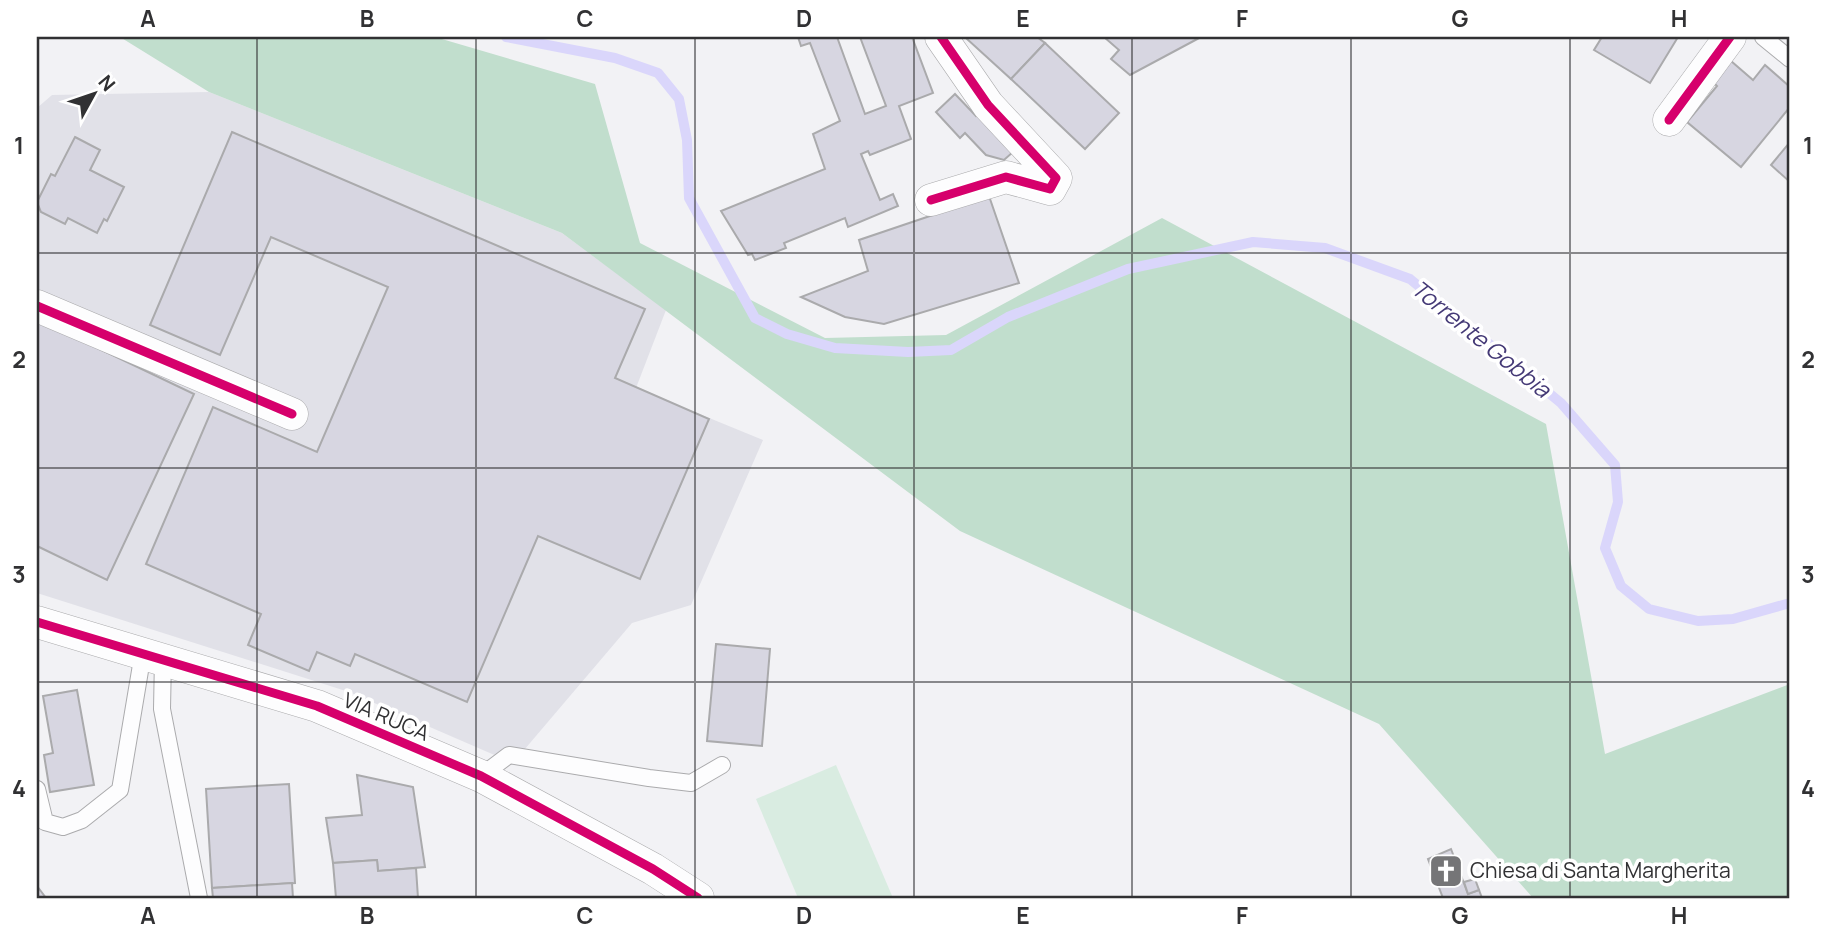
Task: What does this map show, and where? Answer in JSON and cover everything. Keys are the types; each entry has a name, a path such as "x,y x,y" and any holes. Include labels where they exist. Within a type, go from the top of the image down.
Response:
{"street":[{"path":"931,200 1006,177 1050,189 1056,178 988,105 941,37"},
{"path":"1669,120 1730,37"},
{"path":"37,306 292,414"},
{"name":"VIA RUCA","path":"37,622 317,706 481,776 653,869 698,898"}],"lane":[{"path":"1763,37 1790,59"},
{"path":"37,789 45,822 63,827 82,820 120,790 153,655"},
{"path":"153,655 199,898"},
{"path":"481,776 509,755 691,783 722,765"}],"shaded area":[{"path":"209,92 562,233 666,310 636,388 763,440 691,605 632,623 513,763 349,692 37,593 37,108 52,95"}],"green space":[{"path":"120,37 435,37 595,84 640,243 825,338 946,335 1162,218 1546,424 1605,754 1790,684 1790,898 1533,898 1379,724 960,531 562,233 209,92"},
{"path":"836,765 893,898 798,898 756,799"}],"building":[{"path":"798,37 837,37 865,114 886,106 860,37 912,37 933,93 899,106 911,139 870,155 868,151 861,154 880,200 893,194 898,206 848,227 845,218 784,243 786,248 755,260 752,254 748,255 721,211 825,169 813,134 840,121 810,43 801,46"},
{"path":"1037,37 1045,43 1011,79 967,39"},
{"path":"1104,37 1201,37 1130,75 1111,59 1119,50"},
{"path":"1602,37 1678,37 1650,83 1594,50"},
{"path":"1045,43 1119,113 1085,149 1011,79"},
{"path":"1731,61 1753,80 1765,65 1790,87 1790,107 1741,167 1687,122 1717,86 1713,82"},
{"path":"955,94 976,116 978,114 1013,152 1004,160 986,155 965,133 960,138 936,112"},
{"path":"232,132 645,309 615,378 709,419 640,579 538,536 467,702 355,654 350,666 317,652 309,671 248,645 261,614 146,564 213,407 317,452 388,287 271,237 220,355 150,325"},
{"path":"75,137 100,150 90,170 124,187 107,221 104,219 97,233 68,218 65,224 41,212 37,202 51,174 55,176"},
{"path":"1790,142 1790,182 1771,165"},
{"path":"989,196 1019,283 884,324 845,317 801,297 868,271 859,240"},
{"path":"37,319 194,394 107,580 37,546"},
{"path":"716,644 770,649 762,746 707,741"},
{"path":"77,690 94,785 50,792 44,755 53,753 43,696"},
{"path":"357,775 413,787 425,867 378,871 377,860 333,863 326,818 362,815"},
{"path":"289,784 295,883 212,888 206,789"},
{"name":"Chiesa di Santa Margherita","path":"1451,849 1468,894 1479,890 1482,898 1443,898 1428,859"},
{"path":"377,860 378,871 416,868 418,898 336,898 333,863"},
{"path":"1475,879 1479,890 1468,894 1464,882"},
{"path":"292,883 293,898 213,898 212,888"},
{"path":"37,886 46,898 37,898"}],"waterway":[{"name":"Torrente Gobbia","path":"506,37 615,58 658,73 679,99 687,140 689,198 755,318 787,334 835,348 908,352 951,350 1008,317 1128,269 1253,242 1325,248 1410,279 1561,403 1615,465 1618,502 1605,548 1621,586 1649,609 1698,621 1733,619 1790,603"}],"cycle path":[{"path":"931,200 1006,177 1050,189 1056,178 988,105 941,37"},
{"path":"1669,120 1730,37"},
{"path":"37,306 292,414"},
{"path":"37,622 317,706 481,776 653,869 698,898"}],"place":[{"name":"Chiesa di Santa Margherita","path":"1446,871"}]}
